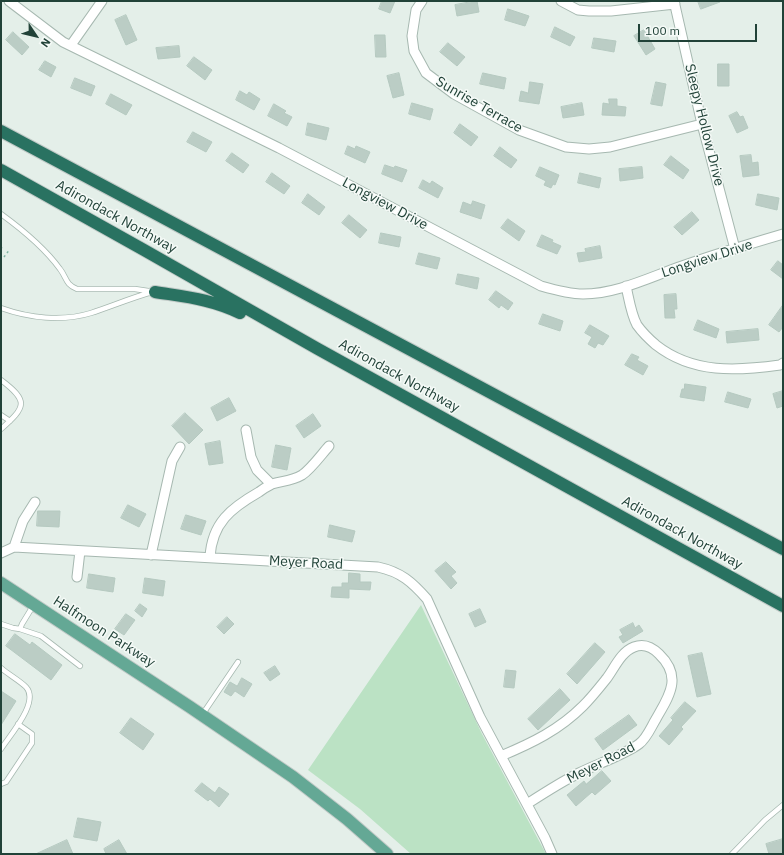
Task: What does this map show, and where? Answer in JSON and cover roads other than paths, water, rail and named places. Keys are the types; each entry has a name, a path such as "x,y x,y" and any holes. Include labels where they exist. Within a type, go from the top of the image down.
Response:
{"highway":[{"name":"Adirondack Northway","path":"1,130 783,549"},
{"name":"Adirondack Northway","path":"1,170 318,349 783,606"},
{"path":"155,292 222,304 318,349"}],"main road":[{"name":"Halfmoon Parkway","path":"1,583 293,776 347,818 386,854"}],"street":[{"name":"Longview Drive","path":"9,1 64,42 279,148 541,286 582,294 599,293 626,286 683,265 783,234"},
{"path":"71,45 102,1"},
{"name":"Sunrise Terrace","path":"422,1 416,10 412,36 414,51 426,73 454,94 519,130 566,147 590,149 610,147 702,124"},
{"path":"561,1 578,10 589,11 611,11 674,2"},
{"name":"Sleepy Hollow Drive","path":"674,2 702,124 735,249"},
{"path":"626,286 634,318 638,326 663,350 682,360 697,366 734,368 755,368 780,365 783,363"},
{"path":"246,430 251,457 257,470 271,484"},
{"path":"210,557 210,545 216,530 223,519 245,500 271,484 292,480 302,475 329,446"},
{"path":"151,555 168,475 172,461 180,447"},
{"path":"14,547 23,521 35,502"},
{"name":"Meyer Road","path":"1,553 14,547 378,567 389,570 407,579 414,584 427,599 480,717 552,854"},
{"path":"77,577 80,551"},
{"name":"Meyer Road","path":"501,756 538,740 570,718 594,695 626,651 642,645 648,646 659,654 672,674 670,694 648,733 640,743 577,773 527,804"}],"lane":[{"path":"1,214 30,236 52,258 64,274 67,284 72,287 77,289 135,289 155,292"},
{"path":"1,308 29,316 49,318 69,317 90,313 132,297 155,292"},
{"path":"1,380 19,395 22,401 15,416 1,429"},
{"path":"1,414 10,421"},
{"path":"20,629 34,604"},
{"path":"1,624 41,636 80,666"},
{"path":"202,715 238,662"},
{"path":"1,668 26,688 30,693 31,700 28,710 1,749"},
{"path":"1,784 6,782 32,743 32,734 18,724"},
{"path":"732,854 765,820 783,805"}]}
